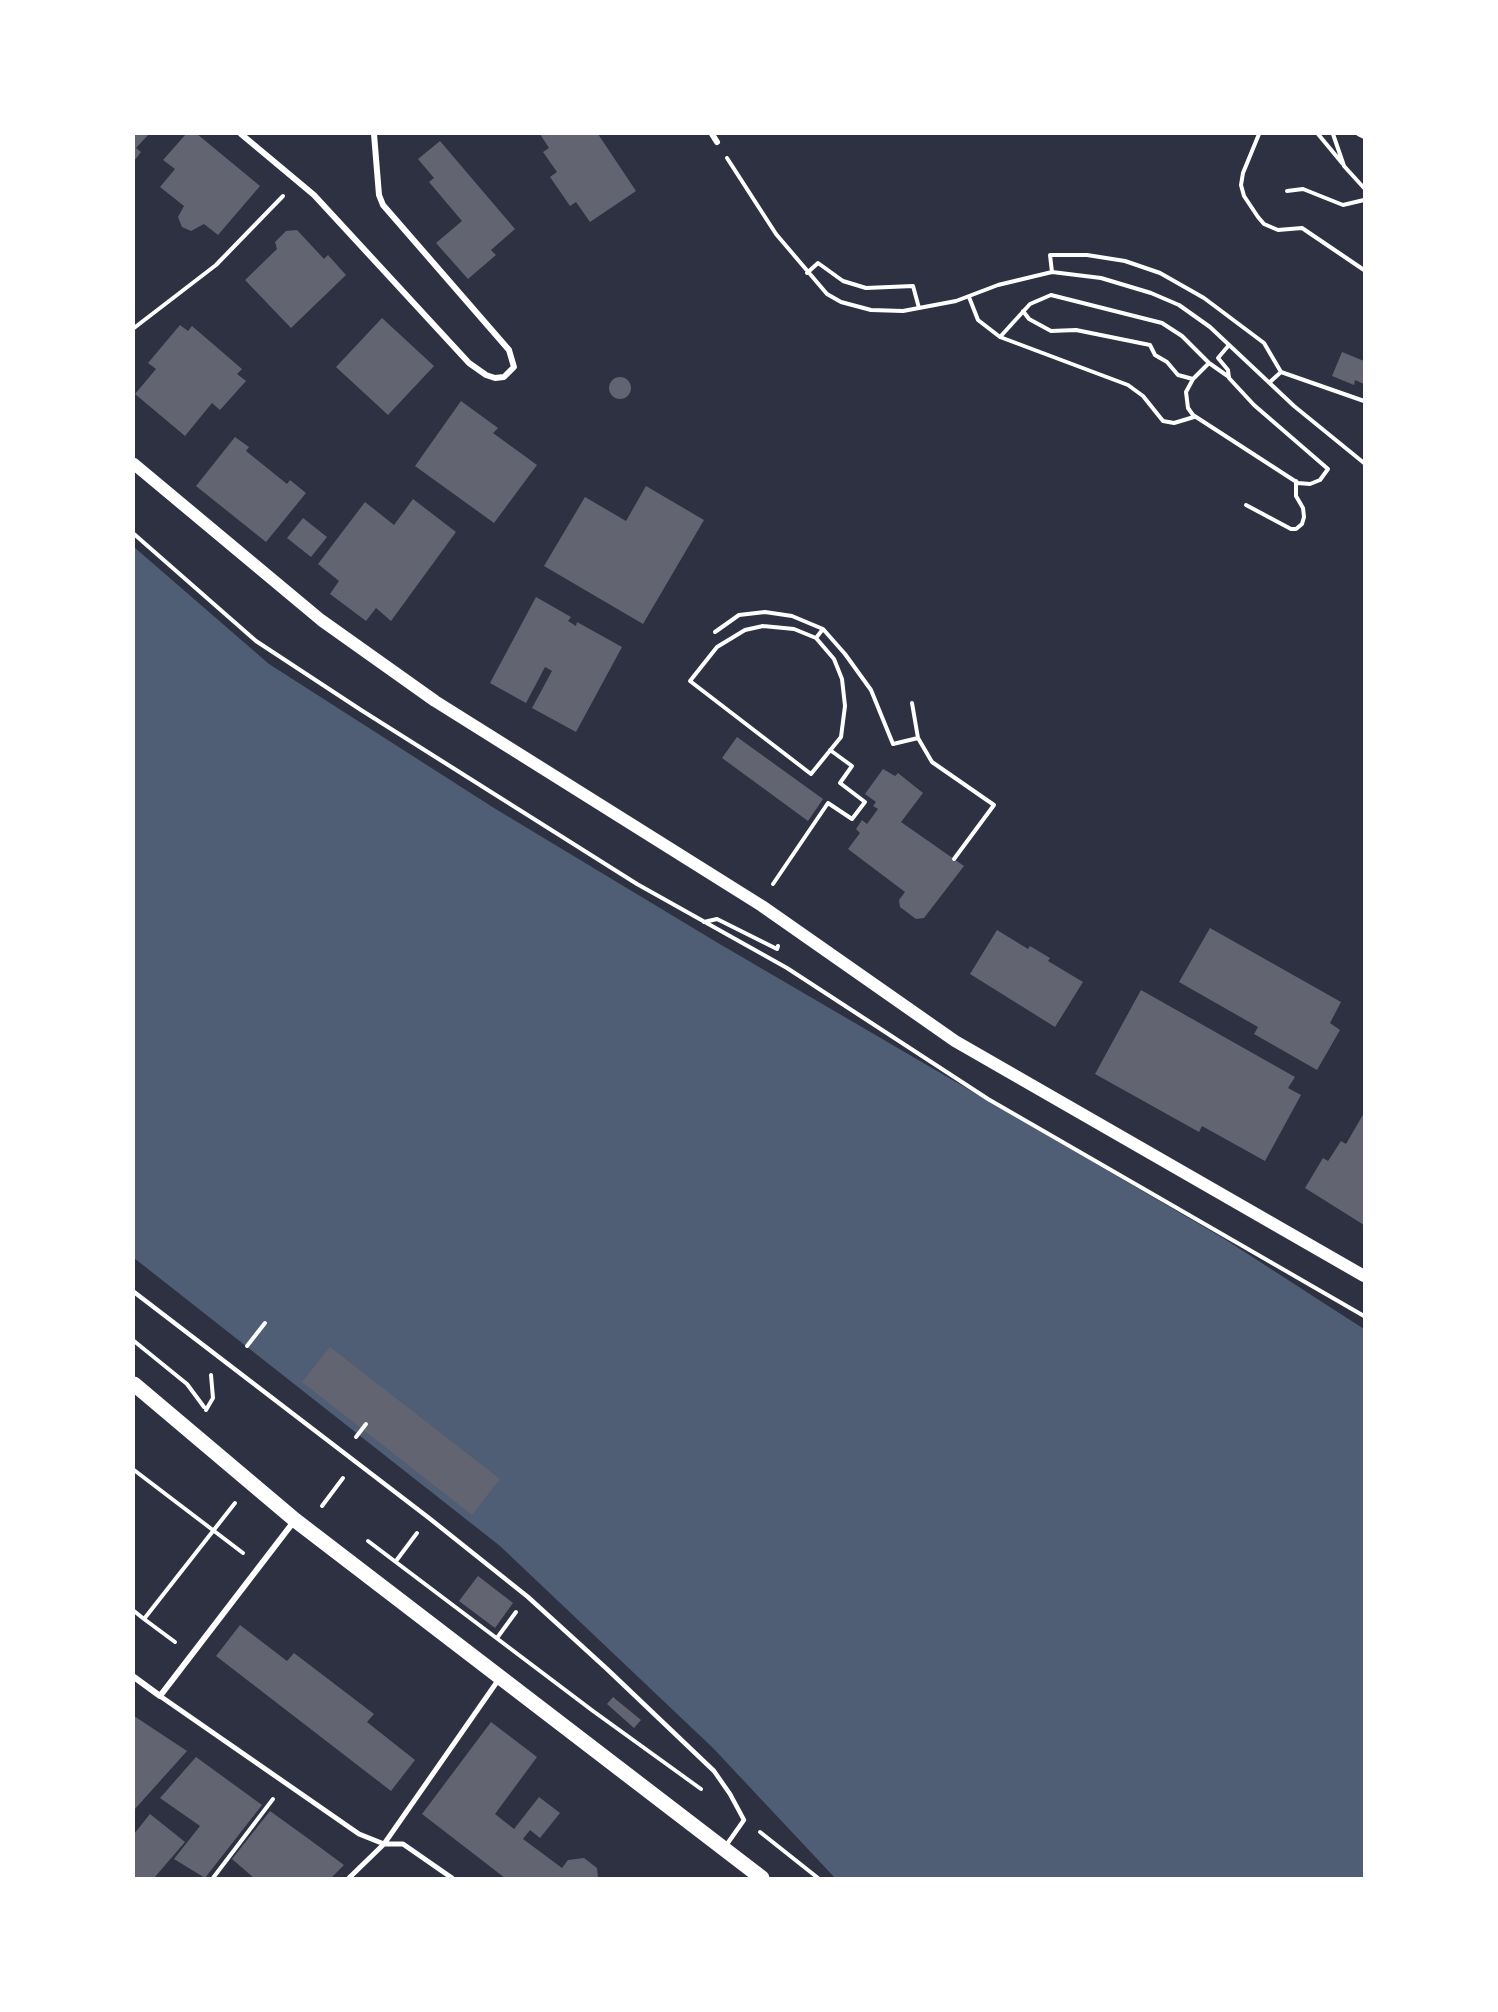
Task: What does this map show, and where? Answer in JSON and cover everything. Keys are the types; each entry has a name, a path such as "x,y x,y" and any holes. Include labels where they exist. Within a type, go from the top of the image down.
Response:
{"main road":[{"path":"134,464 321,620 435,701 762,906 955,1041 1365,1276"},
{"path":"134,1384 295,1520 762,1878"}],"street":[{"path":"241,134 298,180 469,363 486,375 495,378 504,377 514,367 509,350 383,205 379,195 374,134"},
{"path":"712,134 717,142"},
{"path":"160,1696 295,1520"},
{"path":"134,1677 284,1784 359,1834 384,1844 403,1844 452,1878"},
{"path":"349,1878 384,1844 501,1678"}],"lane":[{"path":"134,1292 366,1468 528,1597 714,1771 744,1820 723,1849"}],"path":[{"path":"1259,134 1243,173 1241,184 1258,217 1271,228 1278,230 1302,228 1365,270"},
{"path":"1318,134 1365,189"},
{"path":"1333,134 1344,166"},
{"path":"1358,134 1365,137"},
{"path":"717,142 776,234 827,294 853,306 883,312 919,308 969,297 998,285 1052,272 1101,278 1167,299 1192,313 1365,464"},
{"path":"134,328 216,265 298,180"},
{"path":"1287,191 1304,189 1343,205 1365,200"},
{"path":"1052,272 1050,255 1087,255 1125,261 1160,273 1204,298 1259,339 1270,350 1281,372 1365,401"},
{"path":"807,273 818,263 845,282 867,288 913,286 919,308"},
{"path":"999,337 1035,300 1051,296 1143,316 1176,332 1229,378 1254,405 1328,468 1325,476 1314,483 1296,482 1195,417 1186,399 1193,379 1209,363"},
{"path":"969,297 978,320 999,337 1128,385 1143,396 1163,421 1174,423 1195,417"},
{"path":"1023,311 1029,319 1051,331 1076,330 1150,345 1155,355 1167,362 1178,375 1193,379"},
{"path":"1229,378 1228,370 1218,358 1230,345"},
{"path":"1270,382 1281,372"},
{"path":"1246,505 1291,529 1296,529 1302,524 1304,517 1303,508 1296,496 1296,482"},
{"path":"134,534 278,657 637,884 787,968 988,1099 1365,1316"},
{"path":"715,632 739,615 765,612 792,616 823,629 846,654 871,690 893,744 918,738"},
{"path":"763,626 794,629 816,638 834,659 842,679 845,706 841,737 811,774 690,681 717,647 745,630 763,626"},
{"path":"816,638 823,629"},
{"path":"912,703 918,738 932,762 994,805 954,859"},
{"path":"773,884 828,802 852,819 865,802 840,783 852,766 830,750"},
{"path":"703,922 717,919 761,941"},
{"path":"247,1346 265,1323"},
{"path":"134,1341 187,1384 213,1417"},
{"path":"206,1410 213,1398 210,1377"},
{"path":"354,1440 366,1424"},
{"path":"134,1470 259,1566"},
{"path":"322,1506 343,1479"},
{"path":"144,1619 212,1529 251,1484"},
{"path":"316,1501 331,1513"},
{"path":"359,1534 706,1793"},
{"path":"396,1562 416,1535"},
{"path":"134,1611 191,1655"},
{"path":"497,1638 516,1613"},
{"path":"213,1878 284,1784"},
{"path":"744,1820 818,1878"}],"water":[{"path":"134,547 269,664 494,808 718,943 1223,1238 1364,1329 1364,1878 835,1878 713,1748 500,1546 134,1258"}],"building":[{"path":"134,134 149,134 136,148 141,152 134,161"},
{"path":"186,134 197,134 260,186 218,235 204,224 191,231 182,227 178,217 184,206 160,187 175,169 163,160"},
{"path":"540,134 598,134 636,191 590,222 576,202 570,206 550,177 557,172 543,152 549,148"},
{"path":"440,141 515,229 491,250 496,255 468,279 436,243 462,221 429,182 434,178 418,159"},
{"path":"297,230 324,259 328,255 346,275 291,328 245,280 277,249 275,242 286,231"},
{"path":"382,318 434,366 388,415 336,367"},
{"path":"180,325 188,331 192,326 242,369 237,374 246,381 220,410 212,403 185,436 135,394 156,369 148,363"},
{"path":"1342,352 1364,361 1364,384 1355,380 1354,385 1332,376"},
{"path":"620,377 628,380 631,388 628,396 620,399 612,396 609,388 612,380"},
{"path":"461,401 498,428 493,433 537,465 494,523 415,466"},
{"path":"235,437 249,447 246,451 287,484 290,480 306,493 266,542 196,486"},
{"path":"646,486 704,520 643,624 544,566 585,497 626,521"},
{"path":"413,499 456,532 391,621 376,608 366,621 330,594 339,581 318,564 365,502 394,525"},
{"path":"303,518 327,537 311,557 287,538"},
{"path":"536,597 571,617 568,621 576,626 577,622 622,647 576,732 532,708 552,671 545,667 526,703 490,683"},
{"path":"737,737 823,799 808,821 722,758"},
{"path":"883,769 895,776 898,773 923,793 901,822 964,866 924,918 916,919 900,907 899,900 905,892 848,849 860,833 856,829 862,820 867,824 878,809 873,806 876,802 865,794"},
{"path":"1210,928 1341,1002 1330,1023 1340,1030 1317,1070 1254,1034 1258,1027 1179,982"},
{"path":"997,930 1028,949 1030,946 1050,958 1048,961 1083,982 1055,1027 970,974"},
{"path":"1141,990 1295,1077 1288,1088 1301,1095 1265,1161 1202,1126 1199,1132 1095,1074"},
{"path":"1364,1113 1364,1225 1305,1188 1323,1158 1328,1161 1341,1141 1346,1144"},
{"path":"330,1347 500,1479 472,1515 302,1382"},
{"path":"478,1576 513,1603 495,1628 459,1601"},
{"path":"240,1625 287,1661 294,1653 374,1714 367,1722 415,1760 391,1791 216,1656"},
{"path":"613,1697 641,1720 634,1728 607,1704"},
{"path":"134,1716 187,1751 134,1810"},
{"path":"491,1722 537,1757 495,1814 514,1829 539,1797 560,1813 540,1838 530,1830 523,1839 562,1868 568,1860 584,1858 597,1868 598,1878 505,1878 422,1814"},
{"path":"196,1757 262,1805 205,1878 174,1859 200,1826 160,1798"},
{"path":"270,1811 344,1865 331,1878 254,1878 232,1859"},
{"path":"150,1814 185,1842 154,1878 134,1878 134,1834"}]}
